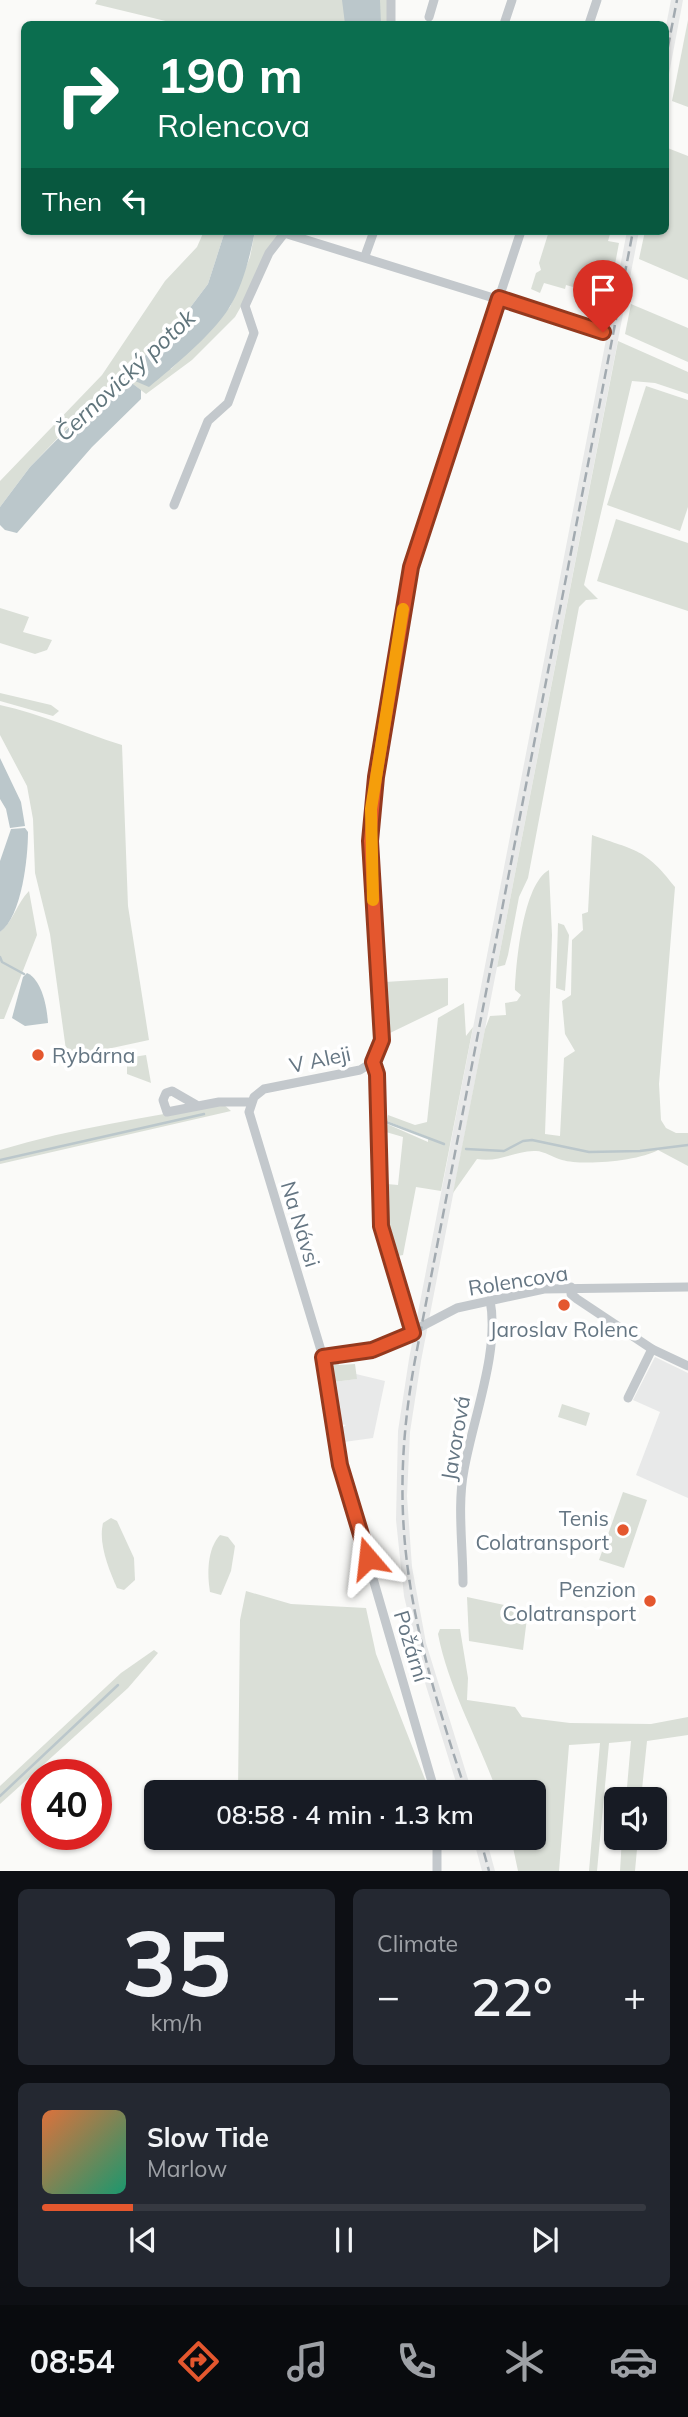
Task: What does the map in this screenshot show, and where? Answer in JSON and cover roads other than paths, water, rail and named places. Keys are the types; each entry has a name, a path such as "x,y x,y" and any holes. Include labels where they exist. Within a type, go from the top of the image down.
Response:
{"street":[{"path":"391,0 391,21"},
{"path":"429,17 434,0"},
{"path":"505,21 512,0"},
{"path":"590,21 597,0"},
{"path":"174,505 208,421 228,403 254,333 246,306 269,253 283,235"},
{"path":"295,235 603,332"},
{"path":"365,256 373,235"},
{"name":"V Aleji","path":"251,1102 264,1089 356,1071 373,1062 382,1040 370,827 405,594 422,531 520,235"},
{"path":"373,1062 377,1074 381,1226 413,1333"},
{"path":"198,1106 235,1100 251,1102"},
{"name":"Na Návsi","path":"251,1102 251,1122 323,1357"},
{"path":"571,1287 571,1294 577,1299 652,1349 688,1366"},
{"name":"Rolencova","path":"323,1357 372,1350 413,1333 457,1308 490,1300 571,1287 688,1287"},
{"name":"Javorová","path":"463,1583 463,1473 494,1319 490,1300"},
{"path":"628,1398 652,1349"},
{"name":"Požární","path":"323,1357 340,1465 434,1780"},
{"path":"436,1871 437,1850"}],"waterway":[{"path":"0,957 2,962 24,974"},
{"path":"0,1160 204,1114"},
{"path":"386,1122 444,1144"},
{"path":"466,1149 504,1151 523,1141 532,1140 589,1152 640,1151 688,1145"},
{"path":"0,1796 118,1685"}],"railway":[{"path":"669,41 677,0"},
{"path":"462,1780 432,1682 409,1580 403,1477 406,1421 415,1360 632,235"},
{"path":"483,1850 489,1871"}],"place":[{"name":"Rybárna","path":"38,1055"},
{"name":"Jaroslav Rolenc","path":"564,1305"},
{"name":"Tenis Colatransport","path":"623,1530"},
{"name":"Penzion Colatransport","path":"650,1601"}],"water label":[{"name":"Černovický potok","path":"125,375"}]}
